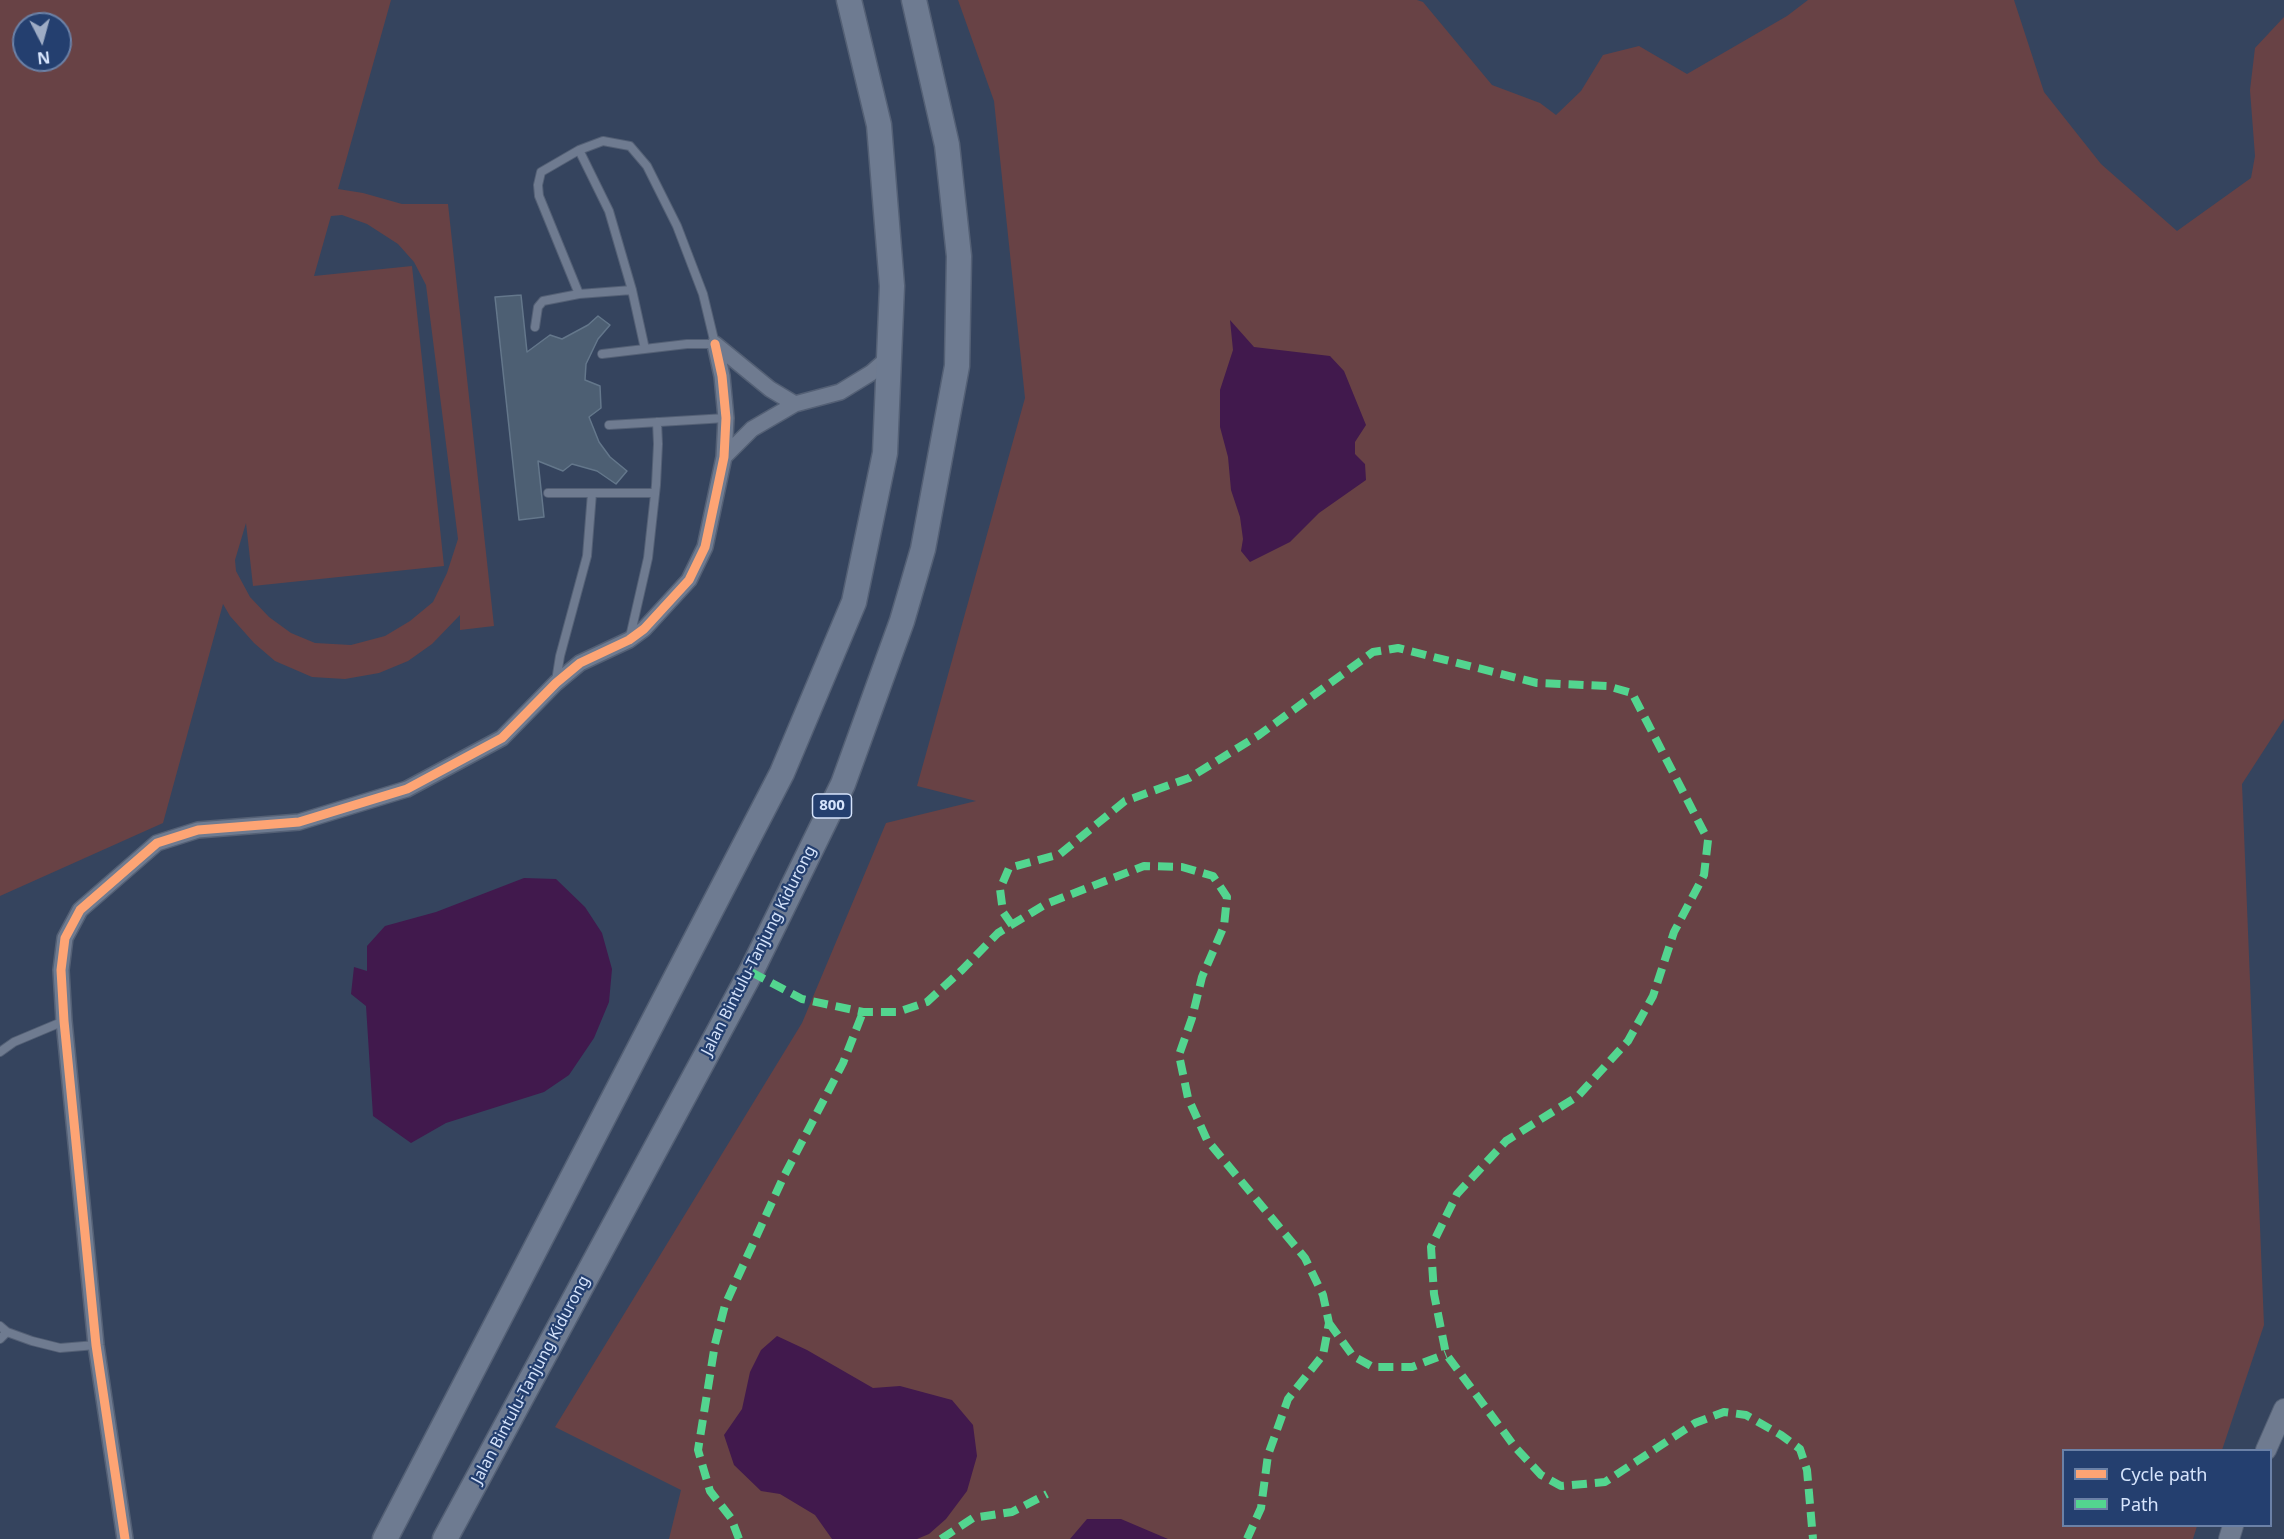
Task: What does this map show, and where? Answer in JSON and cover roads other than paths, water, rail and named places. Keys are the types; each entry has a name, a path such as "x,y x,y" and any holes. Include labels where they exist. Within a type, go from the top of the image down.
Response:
{"main road":[{"path":"385,1539 782,773 854,602 885,453 892,286 879,125 849,0"},
{"name":"Jalan Bintulu-Tanjung Kidurong","path":"445,1539 751,972 843,784 903,621 923,549 957,366 959,256 947,145 914,0"}],"street":[{"path":"715,344 770,389 795,404"},
{"path":"125,1539 96,1345 64,1021 61,970 65,938 80,910 157,843 198,830 299,822 407,789 502,738 556,682 580,663 644,629 689,580 705,547 724,457 726,418 723,376 715,344"},
{"path":"724,457 752,429 795,404 840,392 871,373 888,358"},
{"path":"2266,1449 2284,1409"}],"lane":[{"path":"579,294 539,196 538,185 541,172 579,150 603,141 630,146 647,166 677,226 703,294 715,344 687,344 602,354"},
{"path":"579,150 609,211 632,290 645,350"},
{"path":"535,327 538,307 543,300 579,294 632,290"},
{"path":"609,425 726,418"},
{"path":"629,639 648,558 655,493 657,422"},
{"path":"548,493 655,493"},
{"path":"556,682 560,656 587,556 592,493"},
{"path":"0,1052 14,1042 64,1021"},
{"path":"0,1326 7,1332 60,1348 96,1345"},
{"path":"0,1339 7,1332"}]}
